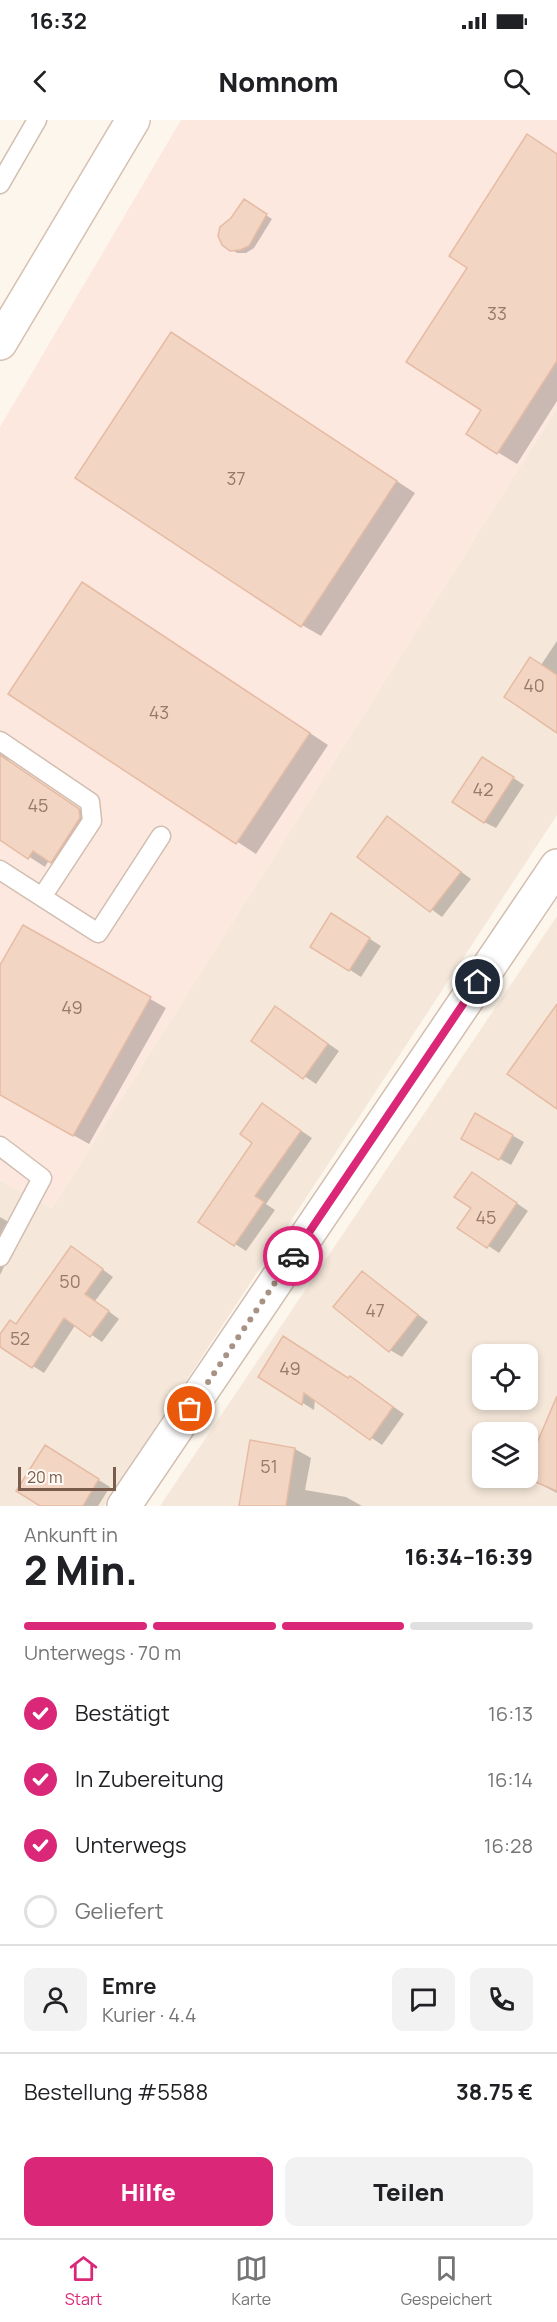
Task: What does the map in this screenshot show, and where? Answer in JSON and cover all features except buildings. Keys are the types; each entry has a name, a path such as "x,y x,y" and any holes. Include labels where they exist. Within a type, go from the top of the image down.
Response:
{"street":[{"path":"0,343 133,120"},
{"path":"124,1506 557,866"}],"lane":[{"path":"0,184 38,120"},
{"path":"0,741 90,802 92,821 42,897"},
{"path":"0,870 98,933 161,836"},
{"path":"0,1146 42,1178 0,1257"}],"shaded area":[{"path":"181,120 557,120 557,408 52,1208 0,1180 0,427"},
{"path":"557,408 557,815 104,1506 0,1506 0,1180 52,1208"},
{"path":"557,916 557,1506 160,1506"}],"way so far":[{"path":"190,1409 293,1256"}],"route":[{"path":"293,1256 478,982"}]}
